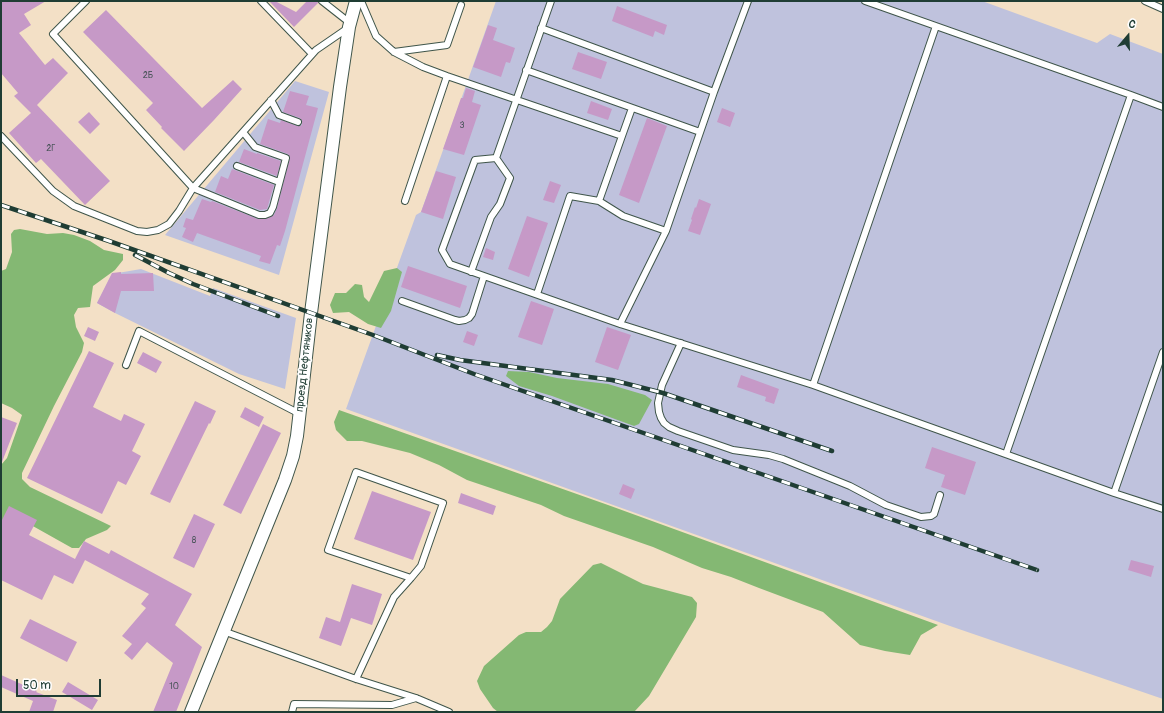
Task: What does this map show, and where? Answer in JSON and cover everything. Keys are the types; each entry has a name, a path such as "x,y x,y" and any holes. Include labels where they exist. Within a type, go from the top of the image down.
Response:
{"street":[{"name":"проезд Нефтяников","path":"191,712 285,480 293,456 300,414 311,313 340,87 350,25 356,1"}],"lane":[{"path":"86,1 52,34 193,188 260,215 265,215 270,212 273,207 286,158 255,147 243,132"},
{"path":"261,1 312,54"},
{"path":"1,136 53,191 74,206 137,231 147,232 158,230 169,224 193,188 312,54 350,25 322,1"},
{"path":"361,1 376,36 394,52 423,67 447,76 622,136"},
{"path":"496,158 551,1"},
{"path":"620,324 666,231 714,92 748,1"},
{"path":"865,1 1163,107"},
{"path":"1145,1 1163,9"},
{"path":"394,52 447,45 461,5"},
{"path":"813,385 936,26"},
{"path":"541,28 714,92"},
{"path":"526,70 700,132"},
{"path":"405,201 447,76"},
{"path":"1006,454 1131,95"},
{"path":"271,100 279,115 298,122"},
{"path":"599,200 632,108"},
{"path":"496,158 475,160 442,250 450,264 620,324 813,385 1114,493 1163,509"},
{"path":"471,272 491,217 500,204 510,178 496,158"},
{"path":"237,166 279,182"},
{"path":"536,294 570,196 599,200 623,216 666,231"},
{"path":"402,301 455,320 465,320 472,314 484,276"},
{"path":"126,365 139,331 300,414"},
{"path":"681,343 662,385 658,403 661,418 669,427 733,450 769,455 783,459 850,486 886,505 921,517 931,516 934,514 940,494"},
{"path":"1114,493 1163,352"},
{"path":"356,679 394,597 411,578 421,566 443,503 356,472 328,550 411,578"},
{"path":"223,630 356,679 416,698 449,712"},
{"path":"292,712 294,704 392,705 416,698"}],"shaded area":[{"path":"496,1 982,1 1097,43 1110,34 1163,54 1163,699 950,626 346,409 416,215 421,212"},
{"path":"295,81 329,92 279,275 165,235"},
{"path":"141,269 210,296 213,288 296,318 285,389 239,374 97,303 112,274"}],"green space":[{"path":"20,229 47,234 63,233 74,235 90,241 104,250 123,254 123,260 115,270 93,286 90,307 78,308 74,315 76,327 84,343 82,352 22,473 22,479 30,487 111,526 107,530 86,539 79,548 72,548 31,525 1,533 1,465 7,458 22,415 1,403 1,271 6,269 12,252 11,234 14,230"},
{"path":"397,268 402,272 391,311 381,328 368,324 349,312 333,313 330,305 335,293 346,293 355,284 362,285 364,297 369,302 384,271"},
{"path":"508,371 529,372 557,378 608,384 645,395 652,400 639,424 634,426 552,396 519,386 506,376"},
{"path":"339,410 608,505 938,625 921,635 910,655 860,645 823,612 731,577 702,568 653,547 564,516 541,505 467,480 439,465 410,453 362,441 347,441 336,430 334,422"},
{"path":"601,563 643,584 692,597 697,603 696,617 649,696 634,712 498,712 493,708 480,689 477,681 484,666 519,635 526,632 541,632 547,627 552,621 560,599 593,565"}],"building":[{"path":"1,1 46,1 24,14 31,25 19,33 45,65 53,58 68,73 37,105 110,181 85,205 41,159 36,163 9,133 31,113 14,96 18,93 1,73"},
{"path":"269,1 275,1 296,12 307,1 318,1 318,3 294,27"},
{"path":"617,6 667,25 664,35 655,31 653,37 612,21"},
{"path":"106,10 202,108 233,80 242,89 184,151 161,128 162,127 146,110 153,103 83,32"},
{"path":"488,25 497,28 493,40 515,48 510,63 506,62 501,77 473,67"},
{"path":"578,52 607,62 601,79 572,69"},
{"path":"466,88 475,91 472,102 481,105 464,155 443,149"},
{"path":"290,91 309,96 306,105 318,108 285,231 280,246 277,245 270,264 259,261 261,256 197,233 193,242 182,237 186,228 183,227 186,218 193,220 202,199 212,201 258,219 266,219 274,215 290,157 288,154 260,144 268,119 280,123 281,120 301,126 302,121 300,118 283,112"},
{"path":"591,101 612,109 608,120 587,113"},
{"path":"722,108 735,113 730,127 717,122"},
{"path":"89,112 100,124 90,134 78,122"},
{"path":"647,118 667,126 639,203 619,195"},
{"path":"244,149 281,161 277,176 239,162"},
{"path":"232,169 274,185 267,209 260,210 215,192 221,176 228,179"},
{"path":"436,171 456,177 443,219 421,212"},
{"path":"550,181 561,185 554,203 543,200"},
{"path":"699,199 711,204 700,235 688,231"},
{"path":"527,216 548,223 529,277 508,269"},
{"path":"486,248 495,252 493,260 483,257"},
{"path":"408,266 467,286 460,308 401,287"},
{"path":"121,272 121,274 153,273 154,291 121,291 115,313 97,303 112,273"},
{"path":"531,301 554,309 542,345 518,337"},
{"path":"88,327 99,332 95,341 84,336"},
{"path":"607,327 631,335 618,370 595,362"},
{"path":"467,331 478,335 474,346 463,342"},
{"path":"89,351 114,363 93,407 121,421 124,414 145,424 132,451 141,456 126,485 118,481 102,514 27,478"},
{"path":"143,352 162,362 156,373 137,363"},
{"path":"741,375 779,389 774,404 765,401 766,397 737,387"},
{"path":"195,401 216,411 170,503 150,494"},
{"path":"245,407 264,417 259,427 240,417"},
{"path":"1,417 17,423 2,462 1,462"},
{"path":"263,424 281,433 241,514 223,505"},
{"path":"932,447 976,462 965,495 941,487 945,475 925,468"},
{"path":"623,484 635,489 631,499 619,494"},
{"path":"372,491 431,512 413,560 354,539"},
{"path":"461,493 496,506 493,515 458,503"},
{"path":"9,506 37,520 29,535 75,559 84,541 109,554 111,550 192,594 175,625 202,647 176,712 153,712 173,663 147,642 132,660 124,653 132,644 122,636 146,608 141,604 149,594 85,560 73,584 54,575 42,600 1,580 1,522"},
{"path":"194,514 215,524 194,568 173,558"},
{"path":"1131,560 1154,566 1151,577 1128,570"},
{"path":"352,584 382,594 372,625 351,618 341,646 319,638 326,617 340,622"},
{"path":"30,619 77,642 67,662 20,638"},
{"path":"1,675 37,691 36,692 57,700 53,712 29,712 33,701 1,687"},
{"path":"68,682 98,700 92,710 62,692"}],"railway":[{"path":"1,205 109,241 373,335 474,374 1037,570"},
{"path":"135,255 193,284 278,316"},
{"path":"437,355 460,360 612,380 663,393 832,451"}]}
